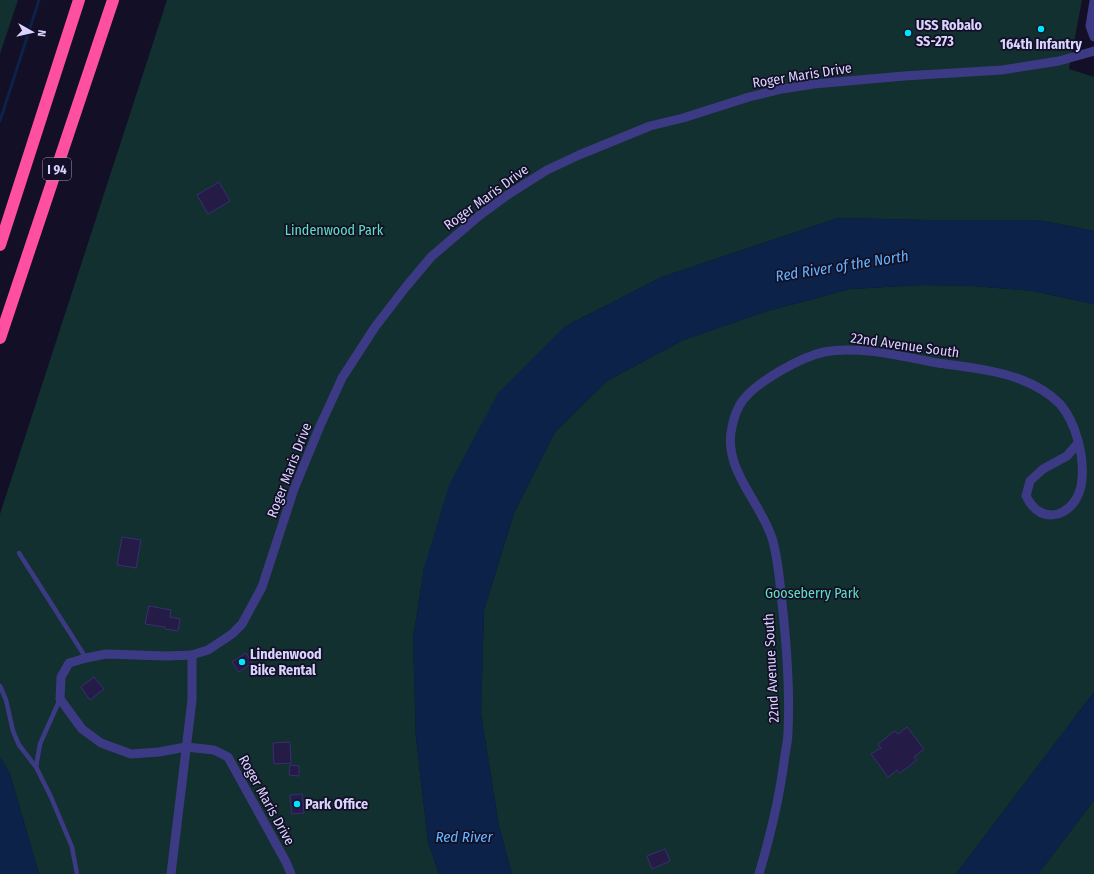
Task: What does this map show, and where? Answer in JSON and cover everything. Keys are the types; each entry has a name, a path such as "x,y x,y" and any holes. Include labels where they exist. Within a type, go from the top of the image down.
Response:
{"highway":[{"name":"I 94","path":"0,245 79,0"},
{"name":"I 94","path":"0,338 113,0"}],"street":[{"path":"1094,1 1090,26 1094,37"},
{"name":"Roger Maris Drive","path":"291,874 286,862 228,757 214,750 186,747 158,752 130,754 101,743 82,729 60,700 61,677 69,663 106,654 166,656 192,655 208,650 232,634 242,624 262,587 294,489 342,378 375,327 431,257 480,215 509,194 547,170 579,155 650,126 691,116 749,97 782,89 814,84 904,76 1002,70 1059,61 1094,51"},
{"name":"22nd Avenue South","path":"759,874 769,840 780,791 788,734 788,692 785,633 778,563 773,543 761,512 738,473 730,453 730,433 735,414 744,399 759,385 794,363 823,352 864,351 983,370 1022,380 1043,391 1059,404 1071,422 1078,443 1082,461 1080,493 1071,506 1058,514 1043,514 1032,507 1026,496 1030,481 1043,469 1066,456 1078,443"},
{"path":"171,874 192,700 192,655"}],"lane":[{"path":"19,552 86,658"},
{"path":"0,686 6,700 13,731 19,745 36,767 52,797 72,847 77,874"},
{"path":"36,767 40,744 60,700"}],"green space":[{"path":"0,0 18,0 0,54"},
{"name":"Lindenwood Park","path":"167,0 1082,0 1069,69 1094,77 1094,231 1039,220 838,218 662,277 564,327 424,568 413,639 416,738 428,842 439,874 39,874 10,774 0,757 0,514"},
{"name":"Gooseberry Park","path":"922,285 974,286 1033,291 1094,304 1094,692 956,874 512,874 499,826 481,714 484,610 514,513 555,432 607,381 683,340 768,311 850,289"},
{"path":"1094,800 1094,874 1038,874"}],"water":[{"name":"Red River","path":"838,218 1039,220 1094,231 1094,304 1033,291 974,286 922,285 850,289 768,311 683,340 607,381 555,432 514,513 484,610 481,714 499,826 512,874 439,874 428,842 416,738 413,639 424,568 449,485 498,393 564,327 662,277"},
{"path":"1094,692 1094,800 1038,874 956,874"},
{"path":"0,757 10,774 39,874 0,874"}],"building":[{"path":"219,182 230,201 208,214 197,195"},
{"path":"122,537 141,540 136,568 117,565"},
{"path":"149,606 171,610 170,617 180,619 178,631 165,629 165,627 145,624"},
{"name":"Lindenwood Bike Rental","path":"246,653 252,663 239,672 232,662"},
{"path":"94,677 104,689 90,700 81,687"},
{"path":"907,727 924,749 914,757 917,760 900,773 897,770 888,777 871,754 881,748 878,744 895,731 898,734"},
{"path":"290,742 291,763 274,764 273,743"},
{"path":"290,765 299,766 299,776 289,775"},
{"name":"Park Office","path":"302,794 304,813 292,814 290,795"},
{"path":"665,849 670,861 652,869 647,856"}],"waterway":[{"path":"0,121 39,0"}],"place":[{"name":"164th Infantry","path":"1041,29"},
{"name":"USS Robalo SS-273","path":"908,33"},
{"name":"Lindenwood Bike Rental","path":"242,662"},
{"name":"Park Office","path":"297,804"}],"water label":[{"name":"Red River of the North","path":"842,266"}]}
